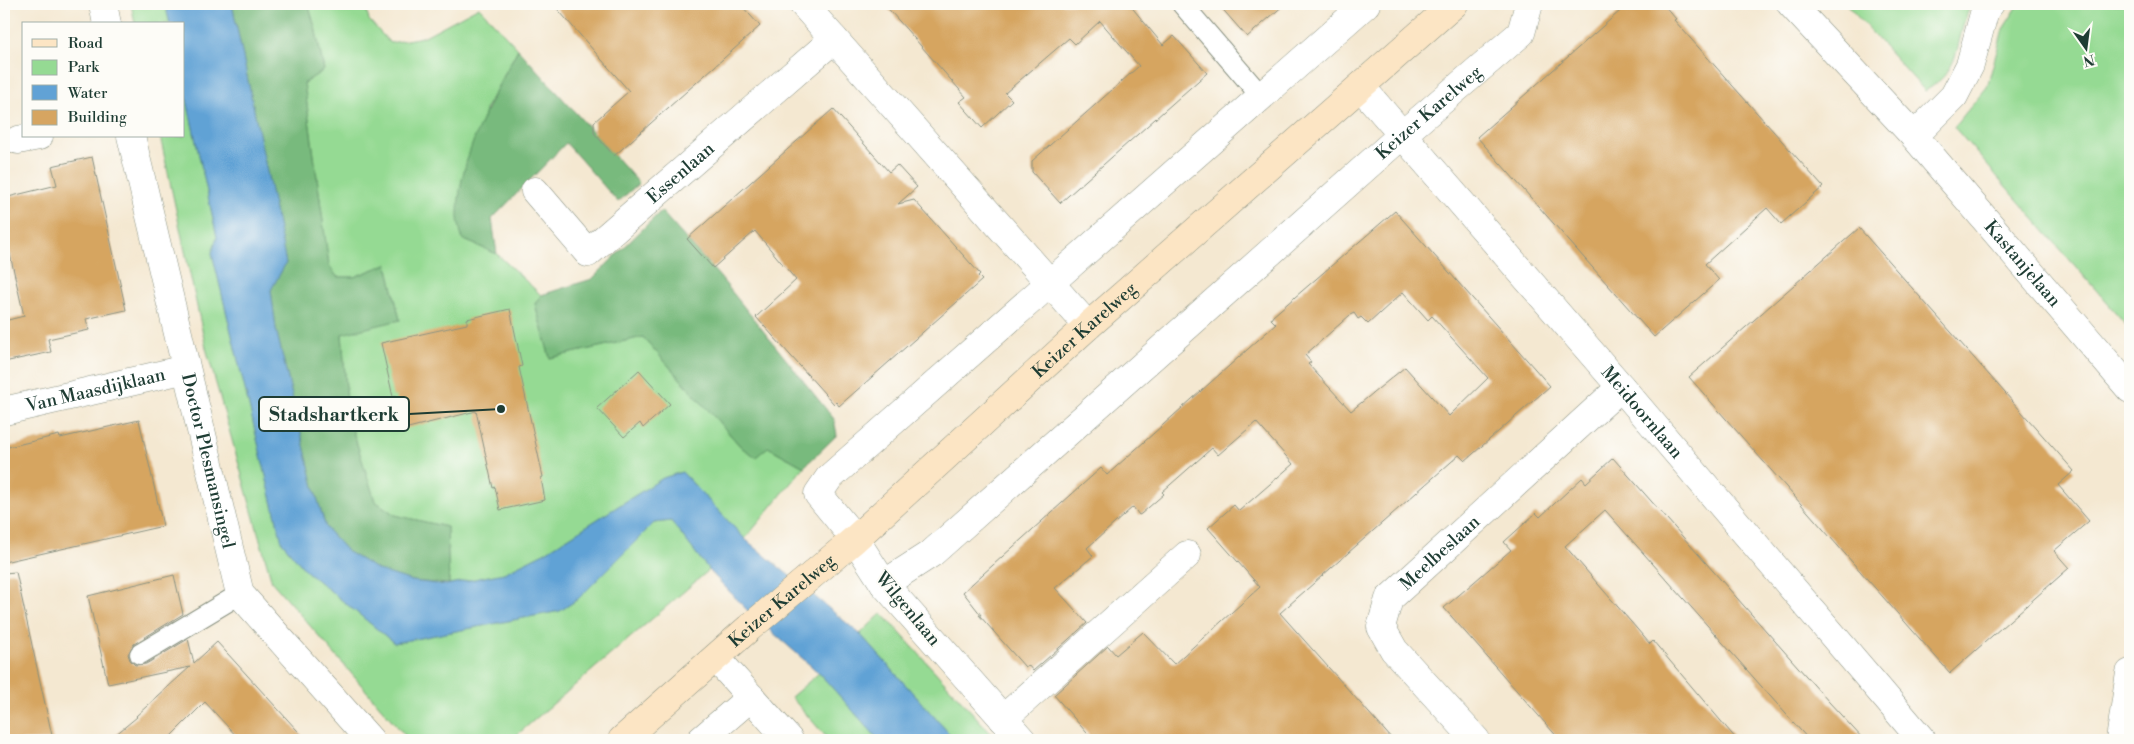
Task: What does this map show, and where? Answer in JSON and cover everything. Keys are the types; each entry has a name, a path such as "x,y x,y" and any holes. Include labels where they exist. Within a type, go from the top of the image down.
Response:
{"main road":[{"name":"Keizer Karelweg","path":"622,740 855,538 1088,326 1454,4"}],"street":[{"path":"103,4 107,22"},
{"path":"803,4 1088,326"},
{"path":"1049,282 1366,4"},
{"name":"Keizer Karelweg","path":"884,584 932,553 1402,135 1521,33 1529,4"},
{"name":"Kastanjelaan","path":"1791,4 1914,136 2130,390"},
{"path":"1914,136 1954,96 1970,65 1986,10 1990,4"},
{"name":"Essenlaan","path":"535,191 588,253 834,39"},
{"name":"Meidoornlaan","path":"1361,87 1621,387 1922,740"},
{"name":"Doctor Plesmansingel","path":"131,138 240,594 370,740"},
{"name":"Wilgenlaan","path":"1022,740 884,584 855,538 818,494 828,478 1049,282"},
{"name":"Van Maasdijklaan","path":"4,411 186,368"},
{"name":"Meelbeslaan","path":"1476,740 1394,650 1381,627 1389,599 1621,387"},
{"path":"1004,719 1187,555"},
{"name":"Keizer Karelweg","path":"716,658 789,740"},
{"path":"2120,740 2130,673"},
{"path":"701,740 751,697"}],"lane":[{"path":"1182,4 1261,96"},
{"path":"140,654 240,594"}],"green space":[{"path":"131,4 165,4 170,22 135,22"},
{"path":"232,4 308,4 324,70 304,83 329,265 337,277 354,277 387,264 400,320 342,334 348,416 375,501 395,515 447,527 449,584 412,581 378,570 348,552 326,528 314,487 276,329 271,290 286,263"},
{"path":"308,4 365,4 369,20 390,43 423,37 479,7 518,49 485,110 462,239 497,254 541,295 535,304 550,358 643,337 742,448 768,447 804,467 745,539 682,472 663,478 544,553 504,573 449,584 447,527 395,515 375,501 348,416 342,333 400,320 387,264 354,277 337,277 329,265 304,83 324,70"},
{"path":"1846,4 1972,4 1962,28 1953,62 1938,82 1925,91"},
{"path":"2019,4 2130,4 2130,329 1954,127 1987,87 2003,29"},
{"path":"518,49 639,183 618,202 566,143 492,219 497,254 462,239 458,215 460,190 464,169 479,128"},
{"path":"185,92 217,237 212,253 282,542 305,570 394,643 560,611 578,599 654,523 671,521 709,570 511,740 409,740 272,582 206,348 160,138 185,138"},
{"path":"661,211 720,277 834,419 837,435 804,467 768,447 756,457 742,448 643,337 550,358 535,304 541,295 592,279"},
{"path":"882,613 997,740 955,740 860,634"},
{"path":"819,673 879,740 829,740 791,697"}],"water":[{"path":"165,4 232,4 286,263 271,290 276,329 314,487 326,528 348,552 378,570 412,581 446,585 504,573 544,553 663,478 682,472 745,539 860,634 955,740 879,740 819,673 746,609 709,570 671,521 654,523 578,599 560,611 394,643 305,570 282,542 212,253 217,237 185,92 185,22 170,22"}],"building":[{"path":"553,4 740,4 760,26 614,156 594,133 594,122 629,91"},
{"path":"884,4 1129,4 1163,45 1174,36 1207,73 1060,203 1032,172 1032,161 1139,66 1100,21 1075,44 1069,38 1005,93 1012,100 982,128 959,102 966,97"},
{"path":"1218,4 1285,4 1247,37"},
{"path":"1628,4 1663,4 1676,19 1674,20 1823,187 1781,224 1767,208 1705,264 1719,280 1654,337 1477,137"},
{"path":"833,109 889,172 897,165 917,187 898,204 914,200 980,274 978,276 982,280 839,406 836,402 834,404 756,317 796,280 755,231 713,268 687,239"},
{"path":"92,157 126,310 86,319 89,330 48,339 51,352 4,362 4,321 24,316 4,228 4,198 57,185 52,166"},
{"path":"1395,211 1550,386 1465,461 1459,455 1280,613 1393,740 1093,740 1054,695 1108,646 1116,655 1143,632 1174,664 1260,587 1208,528 1234,505 1239,511 1293,464 1256,422 1218,455 1212,448 1162,492 1164,494 1141,514 1139,515 1133,507 1087,548 1093,556 1055,588 1087,623 1033,671 1028,665 1025,667 979,615 981,615 963,592 1101,468 1107,475 1276,324 1271,319","holes":["1403,292 1428,320 1432,316 1488,378 1449,416 1405,367 1351,411 1308,364 1311,362 1305,355 1350,315 1354,313 1358,319 1361,317 1368,324"]},
{"path":"1859,228 2074,471 2058,485 2089,521 2054,551 2069,568 1950,673 1689,377"},
{"path":"510,309 522,366 519,367 543,477 541,478 545,500 500,510 495,487 493,488 476,411 404,429 396,396 393,397 381,343 467,324 467,319"},
{"path":"639,370 670,404 643,428 640,423 624,437 597,408"},
{"path":"139,420 163,526 4,562 4,448 59,435 60,438"},
{"path":"1613,458 1864,740 1809,740 1605,510 1565,546 1650,644 1653,641 1737,740 1560,740 1444,608 1511,550 1504,542 1536,513 1540,517 1582,478 1586,483"},
{"path":"16,572 53,740 4,740 4,573"},
{"path":"174,575 183,614 134,644 128,654 130,660 135,665 146,664 188,639 194,663 217,642 306,740 240,740 205,702 167,740 109,740 137,717 190,667 108,684 88,596"}],"place":[{"name":"Stadshartkerk","path":"501,409"}]}
